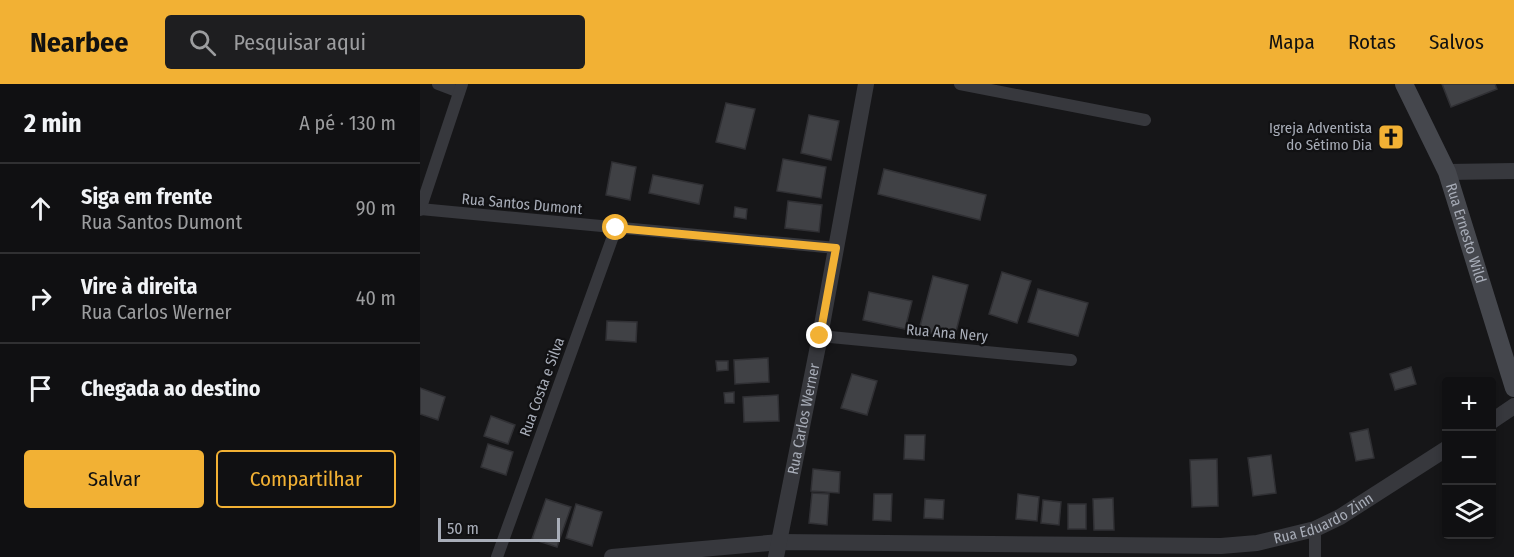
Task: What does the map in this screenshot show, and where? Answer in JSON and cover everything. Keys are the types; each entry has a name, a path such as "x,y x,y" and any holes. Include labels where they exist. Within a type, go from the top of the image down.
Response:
{"main road":[{"name":"Rua Ernesto Wild","path":"1404,84 1447,172 1514,388"}],"street":[{"path":"420,210 461,88 438,84"},
{"name":"Rua Carlos Werner","path":"778,550 866,84"},
{"path":"960,84 1145,120"},
{"path":"1447,172 1514,171"},
{"name":"Rua Santos Dumont","path":"420,210 836,248"},
{"name":"Rua Costa e Silva","path":"497,557 616,228"},
{"name":"Rua Ana Nery","path":"820,336 1071,360"},
{"path":"1496,418 1514,406"},
{"name":"Rua Eduardo Zinn","path":"612,557 778,550 1221,546 1257,543 1315,529 1340,517 1442,452"},
{"path":"1315,529 1315,557"}],"building":[{"path":"1442,84 1495,84 1497,89 1451,107"},
{"path":"726,103 755,109 745,149 716,142"},
{"path":"809,115 839,121 831,160 801,153"},
{"path":"783,159 826,167 821,198 777,191"},
{"path":"612,162 636,167 630,200 606,195"},
{"path":"884,169 986,195 980,220 878,194"},
{"path":"653,175 703,185 699,204 649,193"},
{"path":"788,201 822,205 819,232 785,228"},
{"path":"735,207 747,209 746,219 734,217"},
{"path":"1002,272 1031,281 1017,323 989,314"},
{"path":"933,276 968,285 954,339 919,330"},
{"path":"1038,289 1088,303 1078,336 1028,322"},
{"path":"869,292 912,301 905,329 863,320"},
{"path":"607,321 637,322 636,342 606,340"},
{"path":"768,358 769,382 735,384 734,360"},
{"path":"716,361 728,361 728,370 717,371"},
{"path":"1411,367 1416,384 1395,390 1390,374"},
{"path":"852,374 877,381 867,415 841,408"},
{"path":"420,388 445,397 438,420 420,414"},
{"path":"734,392 734,403 725,403 724,393"},
{"path":"778,395 779,421 744,422 743,397"},
{"path":"491,416 515,425 508,444 484,436"},
{"path":"1368,429 1374,458 1356,461 1350,433"},
{"path":"905,435 925,435 924,460 904,459"},
{"path":"488,444 513,452 506,475 481,467"},
{"path":"1271,455 1276,493 1253,496 1248,458"},
{"path":"1217,459 1218,506 1192,507 1190,460"},
{"path":"813,469 840,472 839,493 811,491"},
{"path":"812,493 829,494 827,525 809,523"},
{"path":"874,494 892,494 891,521 873,520"},
{"path":"1018,494 1039,497 1037,521 1016,519"},
{"path":"1113,498 1114,530 1094,530 1093,499"},
{"path":"546,499 571,507 557,547 532,539"},
{"path":"925,499 944,500 943,519 924,518"},
{"path":"1043,500 1061,502 1059,525 1041,523"},
{"path":"576,504 602,512 592,546 566,538"},
{"path":"1068,504 1086,504 1086,529 1068,529"}],"place":[{"name":"Igreja Adventista do Sétimo Dia","path":"1391,137"}],"route":[{"path":"616,228 836,248 820,336"}]}
